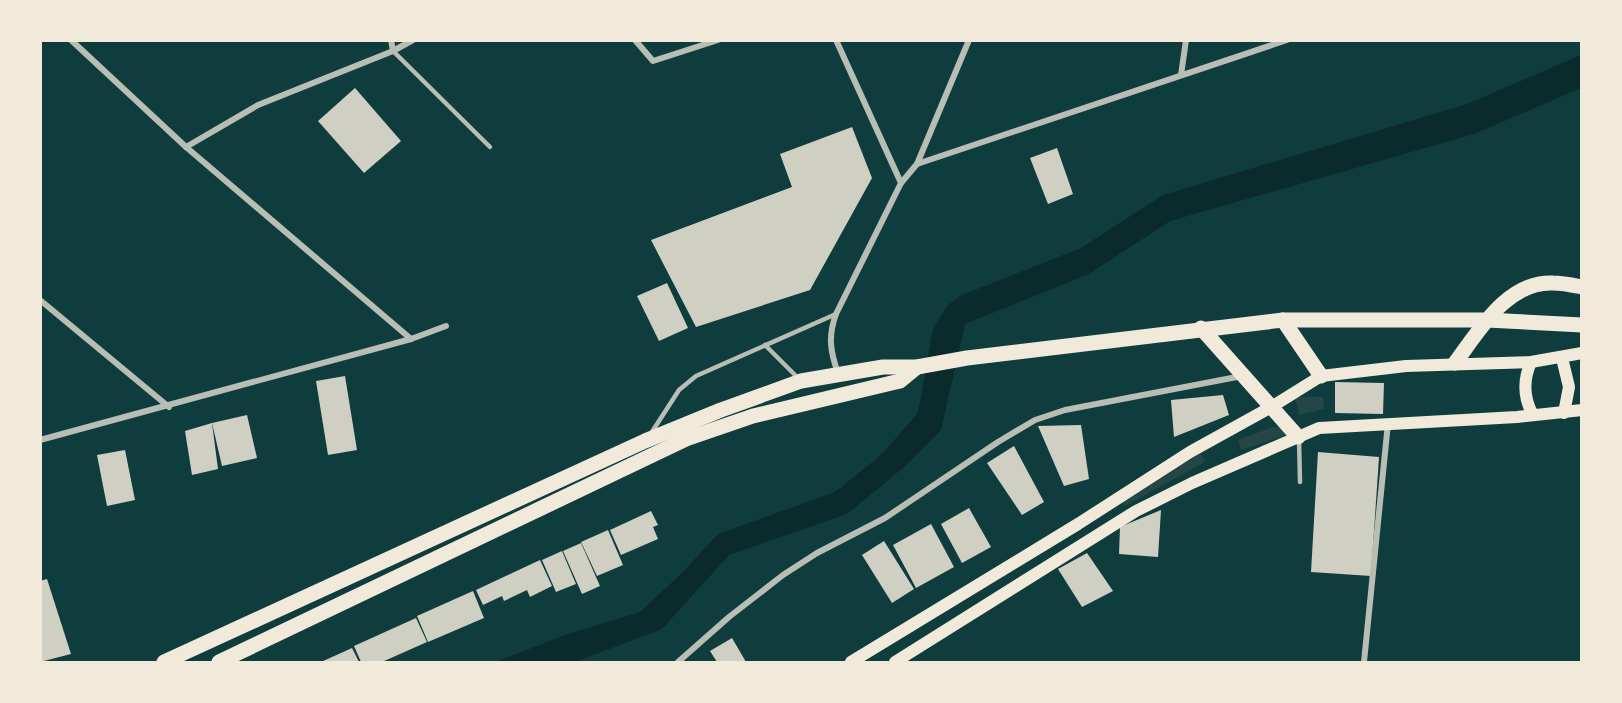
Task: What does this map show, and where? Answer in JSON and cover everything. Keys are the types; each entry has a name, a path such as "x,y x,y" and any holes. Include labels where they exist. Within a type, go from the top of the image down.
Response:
{"highway":[{"path":"1455,363 1487,320 1510,298 1528,286 1552,282 1581,286"},
{"path":"1283,320 1321,376"},
{"path":"164,663 645,441 801,381 884,367 917,367 967,358 1201,328 1283,320 1487,320 1581,325"},
{"path":"1201,328 1273,406 1298,437"},
{"path":"219,663 686,439 753,416 900,381 917,367"}],"main road":[{"path":"851,663 1078,524 1190,452 1273,406 1321,376 1455,363 1532,362 1581,353"},
{"path":"1562,358 1569,387 1564,413"},
{"path":"1532,362 1526,373 1525,390 1533,415"},
{"path":"895,663 1136,511 1192,483 1319,428 1564,413 1581,410"}],"street":[{"path":"71,40 186,147 411,339"},
{"path":"391,40 393,51"},
{"path":"186,147 258,105 393,51 413,40"},
{"path":"636,40 653,61 718,40"},
{"path":"836,40 901,183"},
{"path":"838,374 830,346 830,331 836,314 901,183 917,164 969,40"},
{"path":"1182,75 1186,40"},
{"path":"917,164 1287,40"},
{"path":"40,300 169,407"},
{"path":"40,440 169,407 411,339 446,326"},
{"path":"678,663 729,617 783,575 817,553 885,518 998,442 1035,420 1065,410 1243,376"},
{"path":"1364,663 1388,423"}],"lane":[{"path":"393,51 490,147"},
{"path":"645,441 679,390 691,380 707,370 836,314"},
{"path":"765,345 801,381"},
{"path":"1298,437 1300,482"}],"shaded area":[{"path":"1581,55 1581,88 1474,134 1170,221 1089,274 965,324 941,430 903,468 847,514 729,555 662,629 575,662 496,662 565,635 640,612 682,573 718,534 835,492 881,455 918,413 933,328 948,305 962,295 1081,248 1163,195 1467,104"},
{"path":"1295,397 1323,397 1324,409 1299,415"},
{"path":"1273,427 1284,428 1286,435 1241,450 1238,440"},
{"path":"1201,453 1205,462 1125,506 1120,499"}],"building":[{"path":"355,88 401,141 364,173 318,121"},
{"path":"852,127 872,178 810,290 696,327 651,240 792,187 780,154"},
{"path":"1057,148 1073,194 1048,204 1030,158"},
{"path":"667,283 688,328 659,341 637,296"},
{"path":"345,376 357,450 328,455 316,381"},
{"path":"1335,382 1384,383 1383,414 1335,413"},
{"path":"1223,395 1229,415 1174,437 1171,400"},
{"path":"247,415 257,458 222,466 212,423"},
{"path":"212,423 218,469 192,475 185,431"},
{"path":"1081,425 1089,479 1064,486 1038,426"},
{"path":"1014,446 1044,502 1022,515 987,463"},
{"path":"125,450 135,500 107,506 97,455"},
{"path":"1318,452 1379,457 1371,576 1311,572"},
{"path":"969,508 991,547 962,563 941,524"},
{"path":"1161,510 1158,557 1119,554 1120,527"},
{"path":"651,511 658,525 653,527 658,539 621,555 610,530"},
{"path":"931,524 954,567 916,588 893,545"},
{"path":"608,530 623,565 597,576 581,542"},
{"path":"884,541 914,589 892,603 862,555"},
{"path":"581,543 600,586 582,594 563,551"},
{"path":"562,551 576,584 556,592 542,560"},
{"path":"1087,553 1113,591 1082,607 1058,569"},
{"path":"540,560 552,586 530,597 527,590 504,601 502,596 483,605 476,590"},
{"path":"47,579 71,654 40,662 40,581"},
{"path":"473,591 484,618 428,642 417,616"},
{"path":"416,618 427,642 382,662 361,662 354,646"},
{"path":"732,638 746,662 717,662 710,651"},
{"path":"352,648 359,662 321,662"}]}
